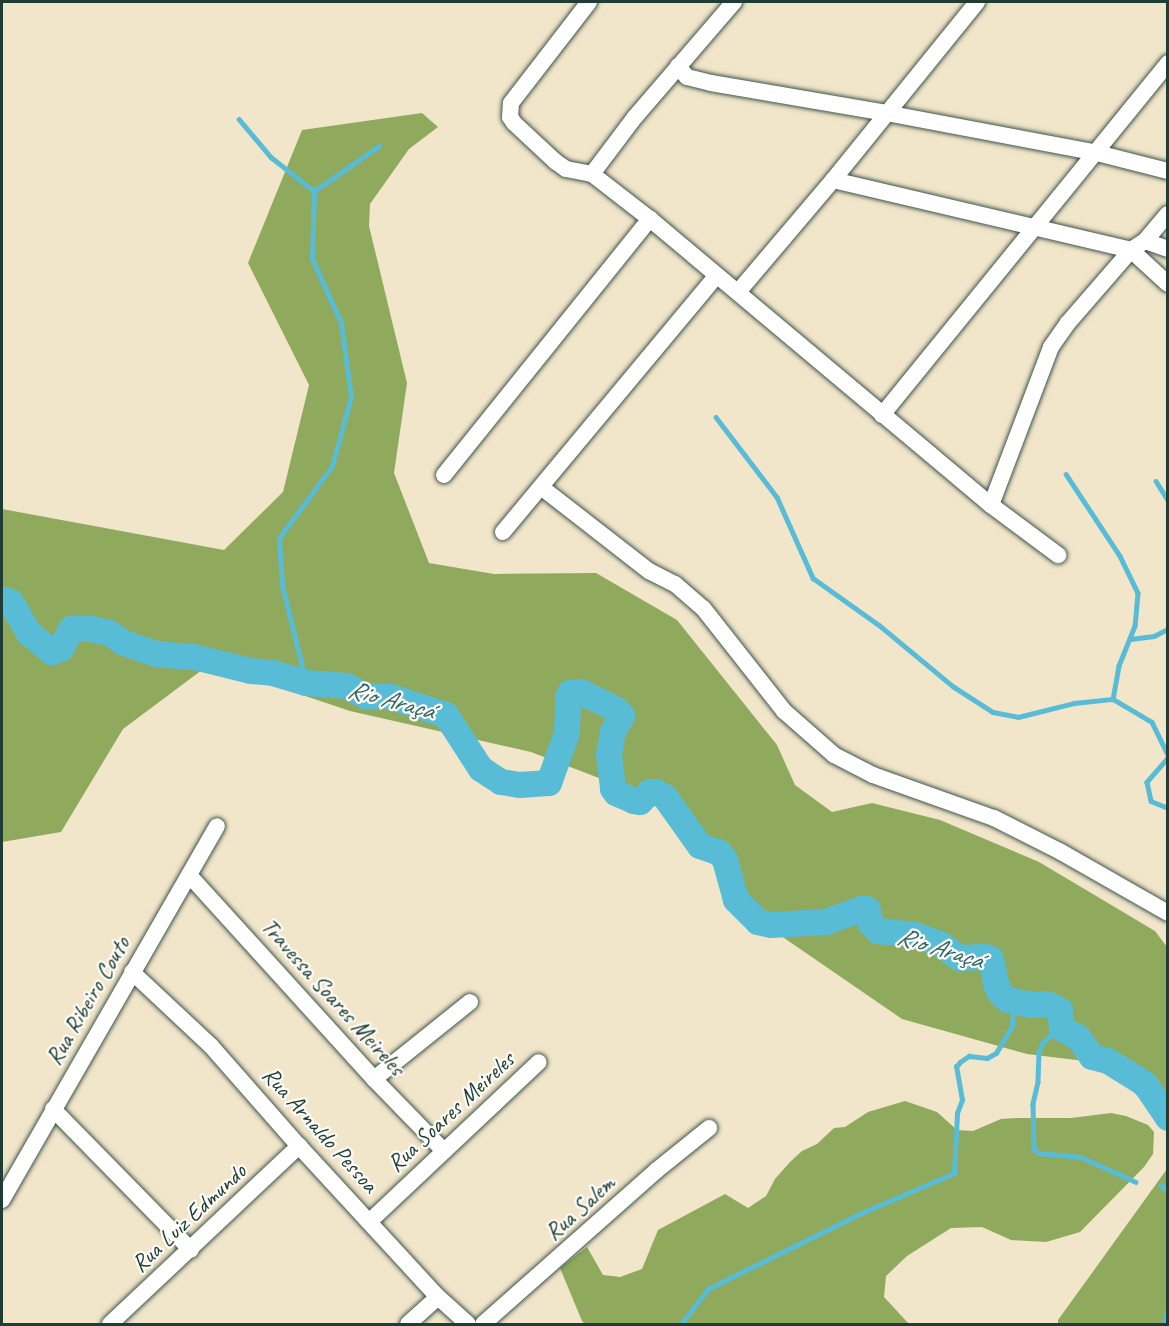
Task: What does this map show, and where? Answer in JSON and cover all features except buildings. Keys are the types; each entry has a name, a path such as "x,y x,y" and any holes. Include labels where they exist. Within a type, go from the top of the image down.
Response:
{"street":[{"path":"590,2 511,103 510,110 514,123 556,162 566,169 592,174 650,219 991,505 1058,555"},
{"path":"592,174 617,139 734,2"},
{"path":"738,292 833,180 976,2"},
{"path":"882,415 1035,225 1097,153 1167,63"},
{"path":"678,66 687,77 696,80 1097,153 1167,171"},
{"path":"833,180 1035,225 1167,249"},
{"path":"991,505 1050,347 1067,324 1167,214"},
{"path":"444,475 650,219"},
{"path":"1138,245 1167,284"},
{"path":"503,532 716,276"},
{"path":"541,487 649,571 675,584 703,608 784,711 834,755 873,775 994,818 1061,852 1167,913"},
{"name":"Rua Ribeiro Couto","path":"2,1200 217,826"},
{"name":"Travessa Soares Meireles","path":"189,875 374,1079 443,1150"},
{"name":"Rua Arnaldo Pessoa","path":"132,972 211,1046 299,1146 438,1297 468,1324"},
{"path":"374,1079 470,1002"},
{"name":"Rua Soares Meireles","path":"369,1222 539,1062"},
{"path":"53,1109 192,1250"},
{"name":"Rua Salem","path":"483,1324 657,1170 709,1128"},
{"name":"Rua Luiz Edmundo","path":"110,1324 192,1250 299,1146"},
{"path":"408,1324 438,1297"}],"green space":[{"path":"422,113 438,127 409,149 370,204 369,226 407,383 394,473 429,563 494,574 596,573 677,620 777,745 795,785 832,812 872,803 940,820 1039,862 1155,931 1167,947 1167,1122 1101,1063 1027,1054 902,1019 752,916 680,809 531,752 350,711 210,664 123,729 61,832 2,842 2,509 224,550 283,492 309,385 248,263 302,130"},
{"path":"905,1101 937,1112 957,1130 973,1131 1001,1119 1071,1118 1111,1113 1126,1116 1148,1125 1154,1132 1153,1154 1144,1167 1080,1232 1046,1242 1011,1240 982,1227 951,1228 907,1256 886,1276 884,1297 909,1324 585,1324 582,1321 560,1268 587,1247 603,1275 620,1277 642,1269 658,1230 725,1194 748,1208 766,1196 775,1179 790,1162 802,1151 817,1144 834,1128 845,1127 868,1112"},
{"path":"1167,1169 1167,1324 1058,1324 1058,1320"}],"waterway":[{"path":"239,119 271,157 314,191"},
{"path":"306,683 282,585 279,538 332,466 351,397 341,323 312,259 314,191 379,146"},
{"path":"716,417 777,497 813,578 879,625 954,687 993,712 1018,717 1074,703 1113,699 1152,722 1168,755"},
{"path":"1066,474 1120,556 1138,593 1135,626 1119,666 1113,699"},
{"path":"1156,481 1168,500"},
{"name":"Rio Araçá","path":"2,599 11,602 29,633 52,652 61,649 71,629 91,629 110,633 124,643 156,654 194,657 251,671 273,673 306,683 347,686 365,696 391,697 446,715 481,769 501,782 519,785 549,783 567,733 568,698 570,693 581,692 617,710 622,716 613,732 609,755 613,789 616,793 640,802 650,792 656,792 665,797 700,846 720,853 725,860 736,900 758,922 771,925 826,922 864,908 868,910 871,924 878,931 915,935 942,945 959,958 985,957 991,959 997,987 1001,994 1008,1000 1031,1005 1047,1004 1060,1010 1062,1029 1078,1037 1092,1057 1108,1061 1145,1084 1168,1118"},
{"path":"1130,639 1154,636 1168,629"},
{"path":"1168,758 1147,782 1151,801 1168,808"},
{"path":"681,1324 708,1289 857,1215 954,1173 957,1113 962,1100 956,1067 969,1056 987,1058 996,1053 1012,1026 1013,1008 1008,1000"},
{"path":"1061,1026 1043,1043 1039,1052 1038,1082 1033,1104 1034,1149 1039,1153 1081,1157 1136,1182"},
{"path":"1161,1185 1168,1192"},
{"path":"1164,1324 1168,1306"}]}
